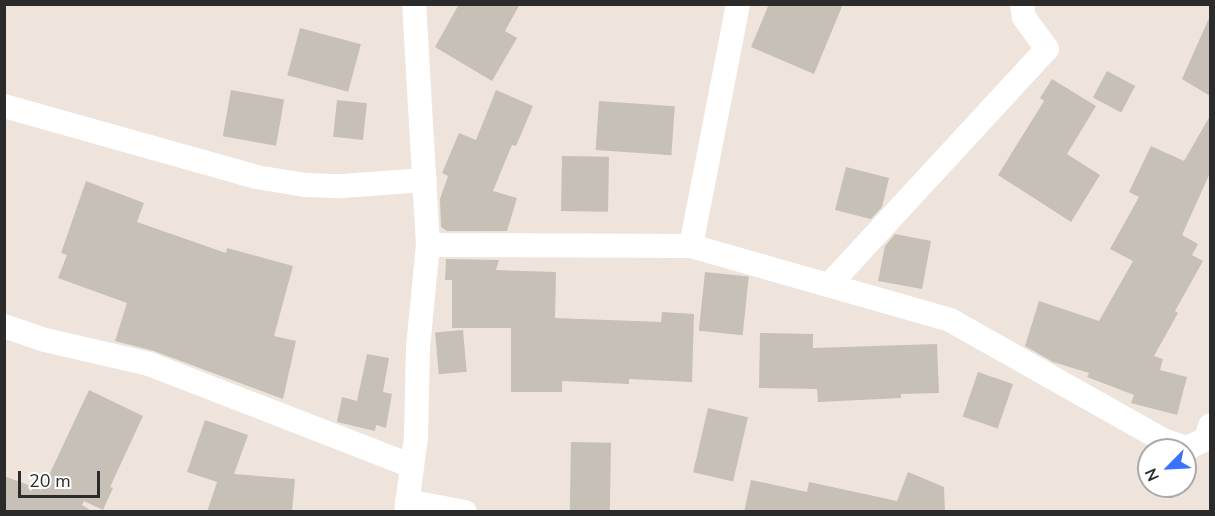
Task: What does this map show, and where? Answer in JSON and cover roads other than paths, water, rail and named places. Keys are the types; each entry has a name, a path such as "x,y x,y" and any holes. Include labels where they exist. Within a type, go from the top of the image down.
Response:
{"street":[{"path":"414,4 428,245 418,346 416,437 406,506 465,512"},
{"path":"691,246 738,4"},
{"path":"829,285 1047,49 1024,17 1022,4"},
{"path":"4,106 256,177 342,186 425,180"},
{"path":"428,245 691,246 950,320 1165,441 1187,448 1209,435"},
{"path":"4,326 41,339 149,364 412,466"}]}
